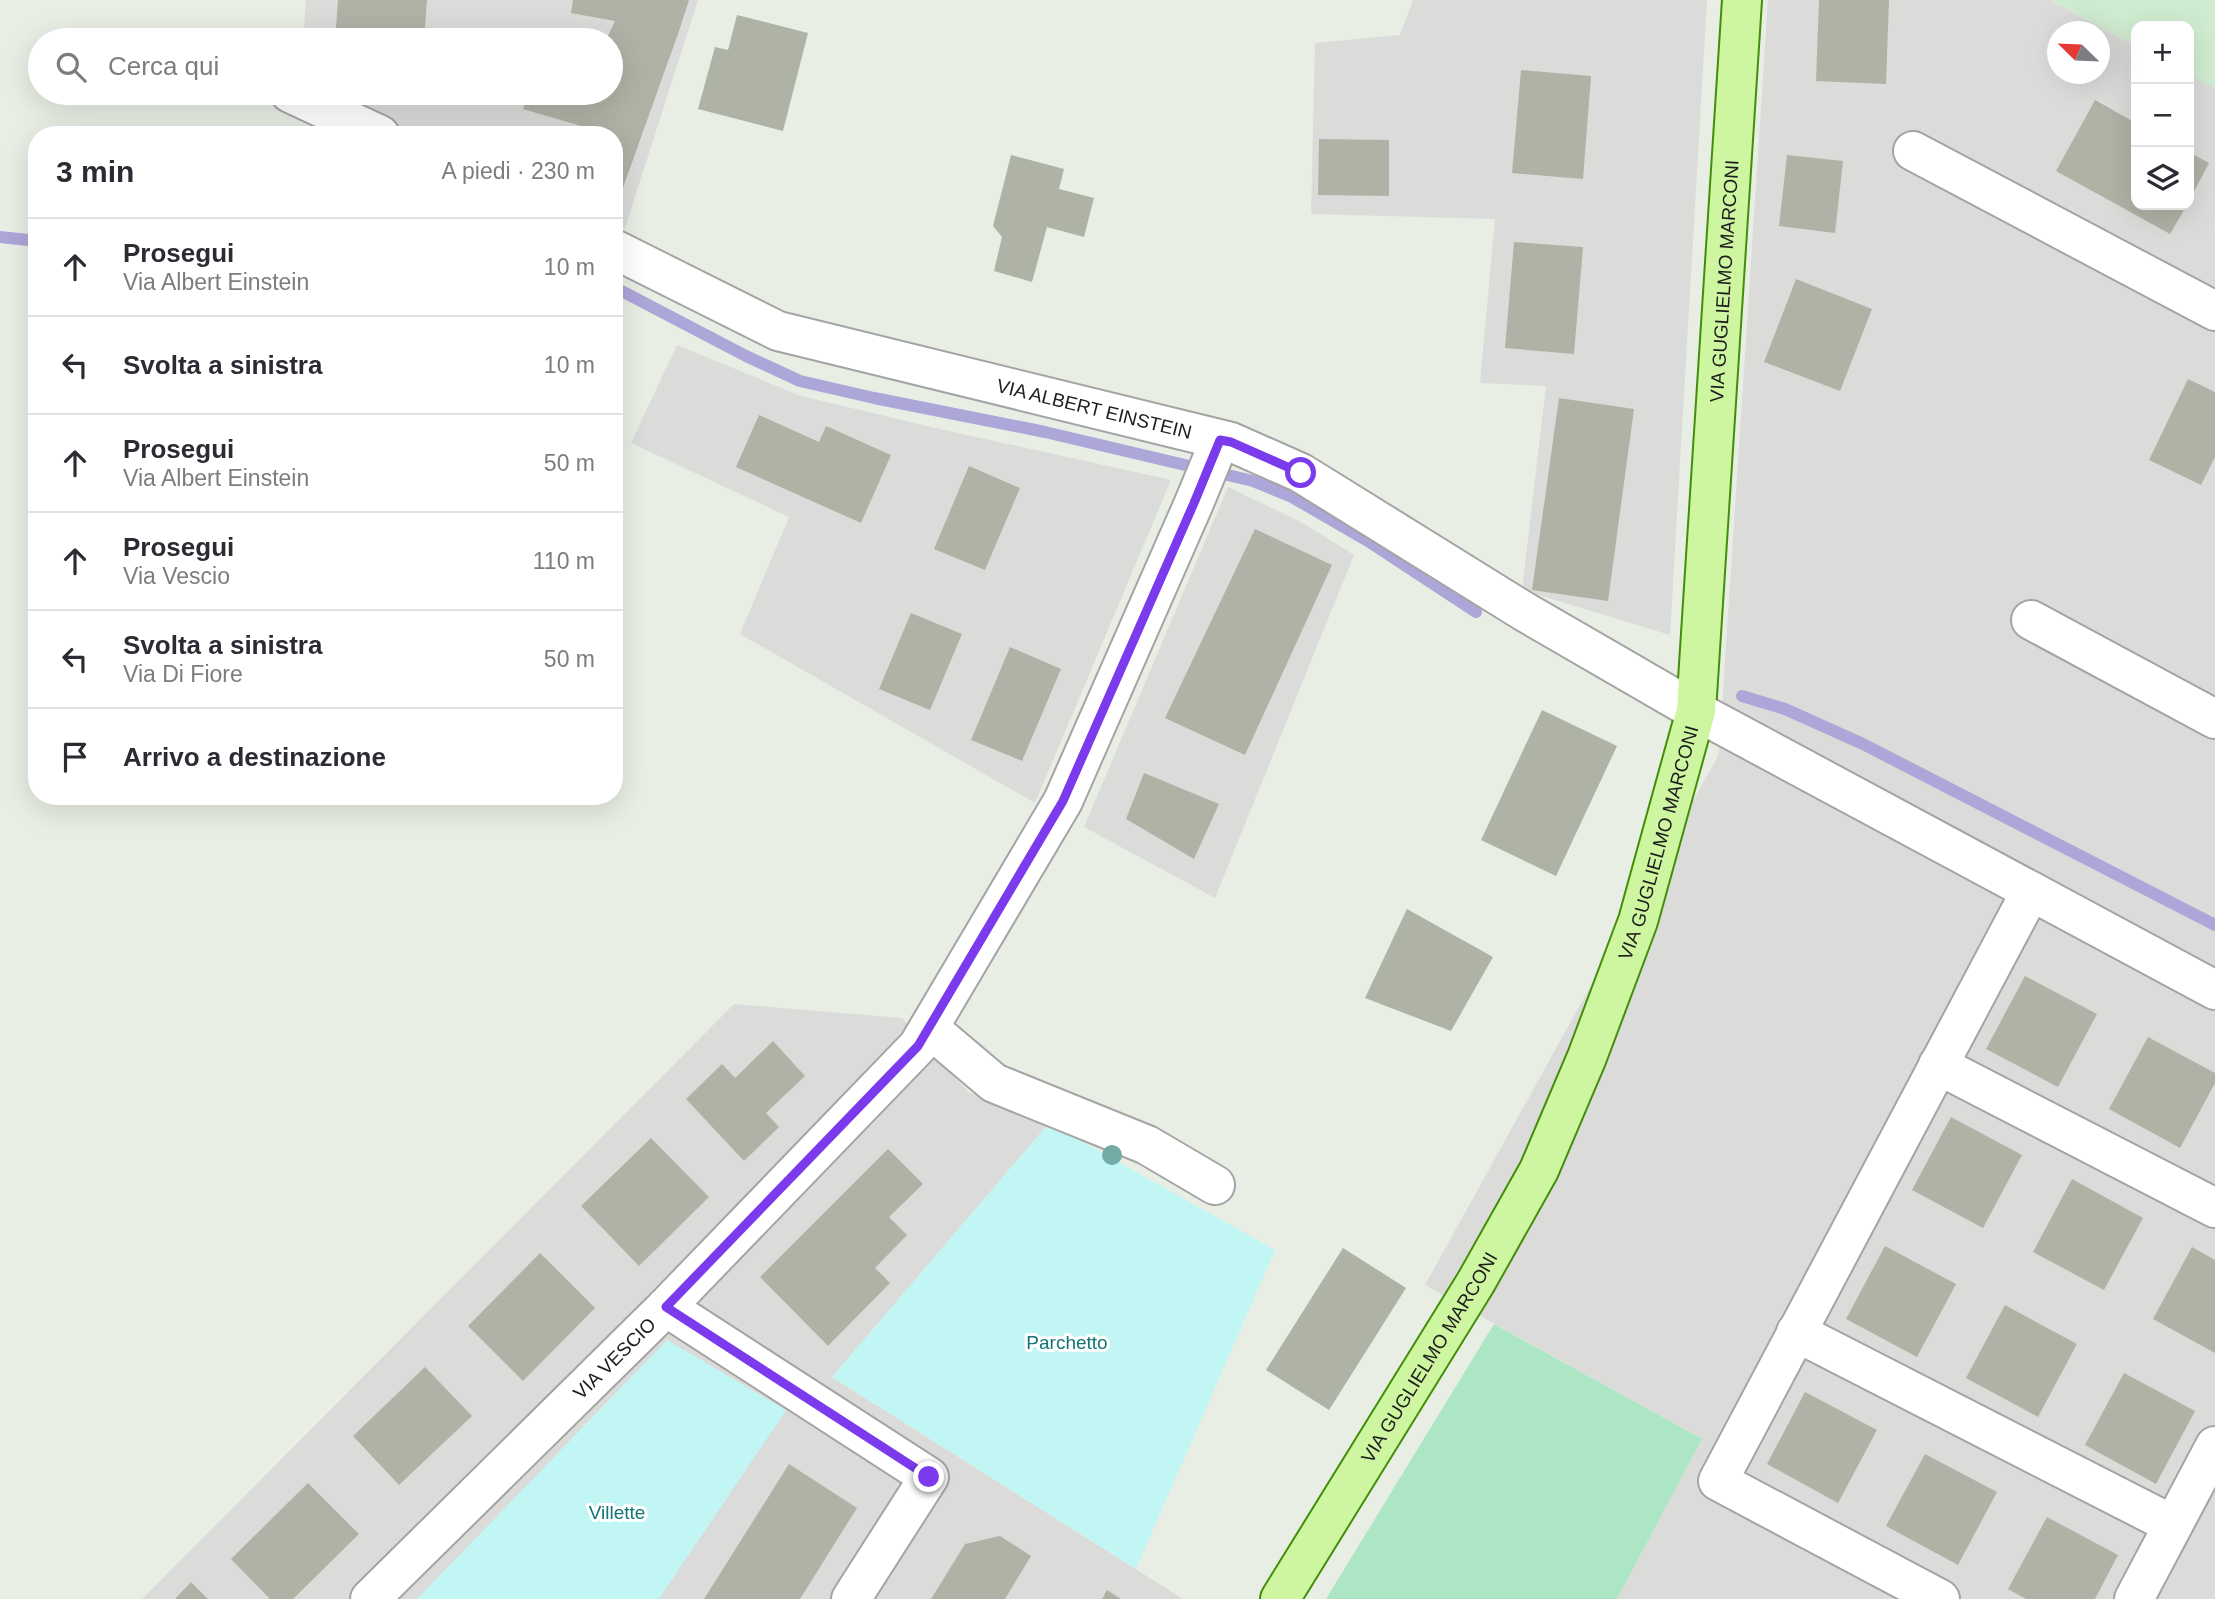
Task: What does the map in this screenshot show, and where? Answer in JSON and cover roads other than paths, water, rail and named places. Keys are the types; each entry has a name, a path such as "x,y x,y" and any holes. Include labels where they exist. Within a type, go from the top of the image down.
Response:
{"main road":[{"name":"VIA GUGLIELMO MARCONI","path":"1280,1599 1476,1282 1539,1170 1587,1058 1638,921 1696,711 1742,0"}],"street":[{"path":"316,105 361,126"},
{"path":"1913,151 2215,311"},
{"name":"VIA ALBERT EINSTEIN","path":"623,254 778,331 1231,442 1301,473 1525,612 1696,711 2215,990"},
{"name":"VIA VESCIO","path":"370,1599 666,1307 918,1046 1063,801 1220,440"},
{"path":"2031,621 2215,719"},
{"path":"1940,1599 1718,1481 2031,891"},
{"path":"929,1028 994,1083 1147,1145 1215,1185"},
{"path":"1938,1065 2215,1208"},
{"path":"666,1307 929,1477 851,1599"},
{"path":"1796,1332 2173,1525"},
{"path":"2134,1599 2215,1446"}],"waterway":[{"path":"0,237 28,240"},
{"path":"623,292 800,381 1045,432 1253,481 1292,497 1368,541 1476,612"},
{"path":"1742,696 1785,709 1863,744 2215,925"}],"park label":[{"name":"Parchetto","path":"1067,1342"},
{"name":"Villette","path":"617,1512"}]}
